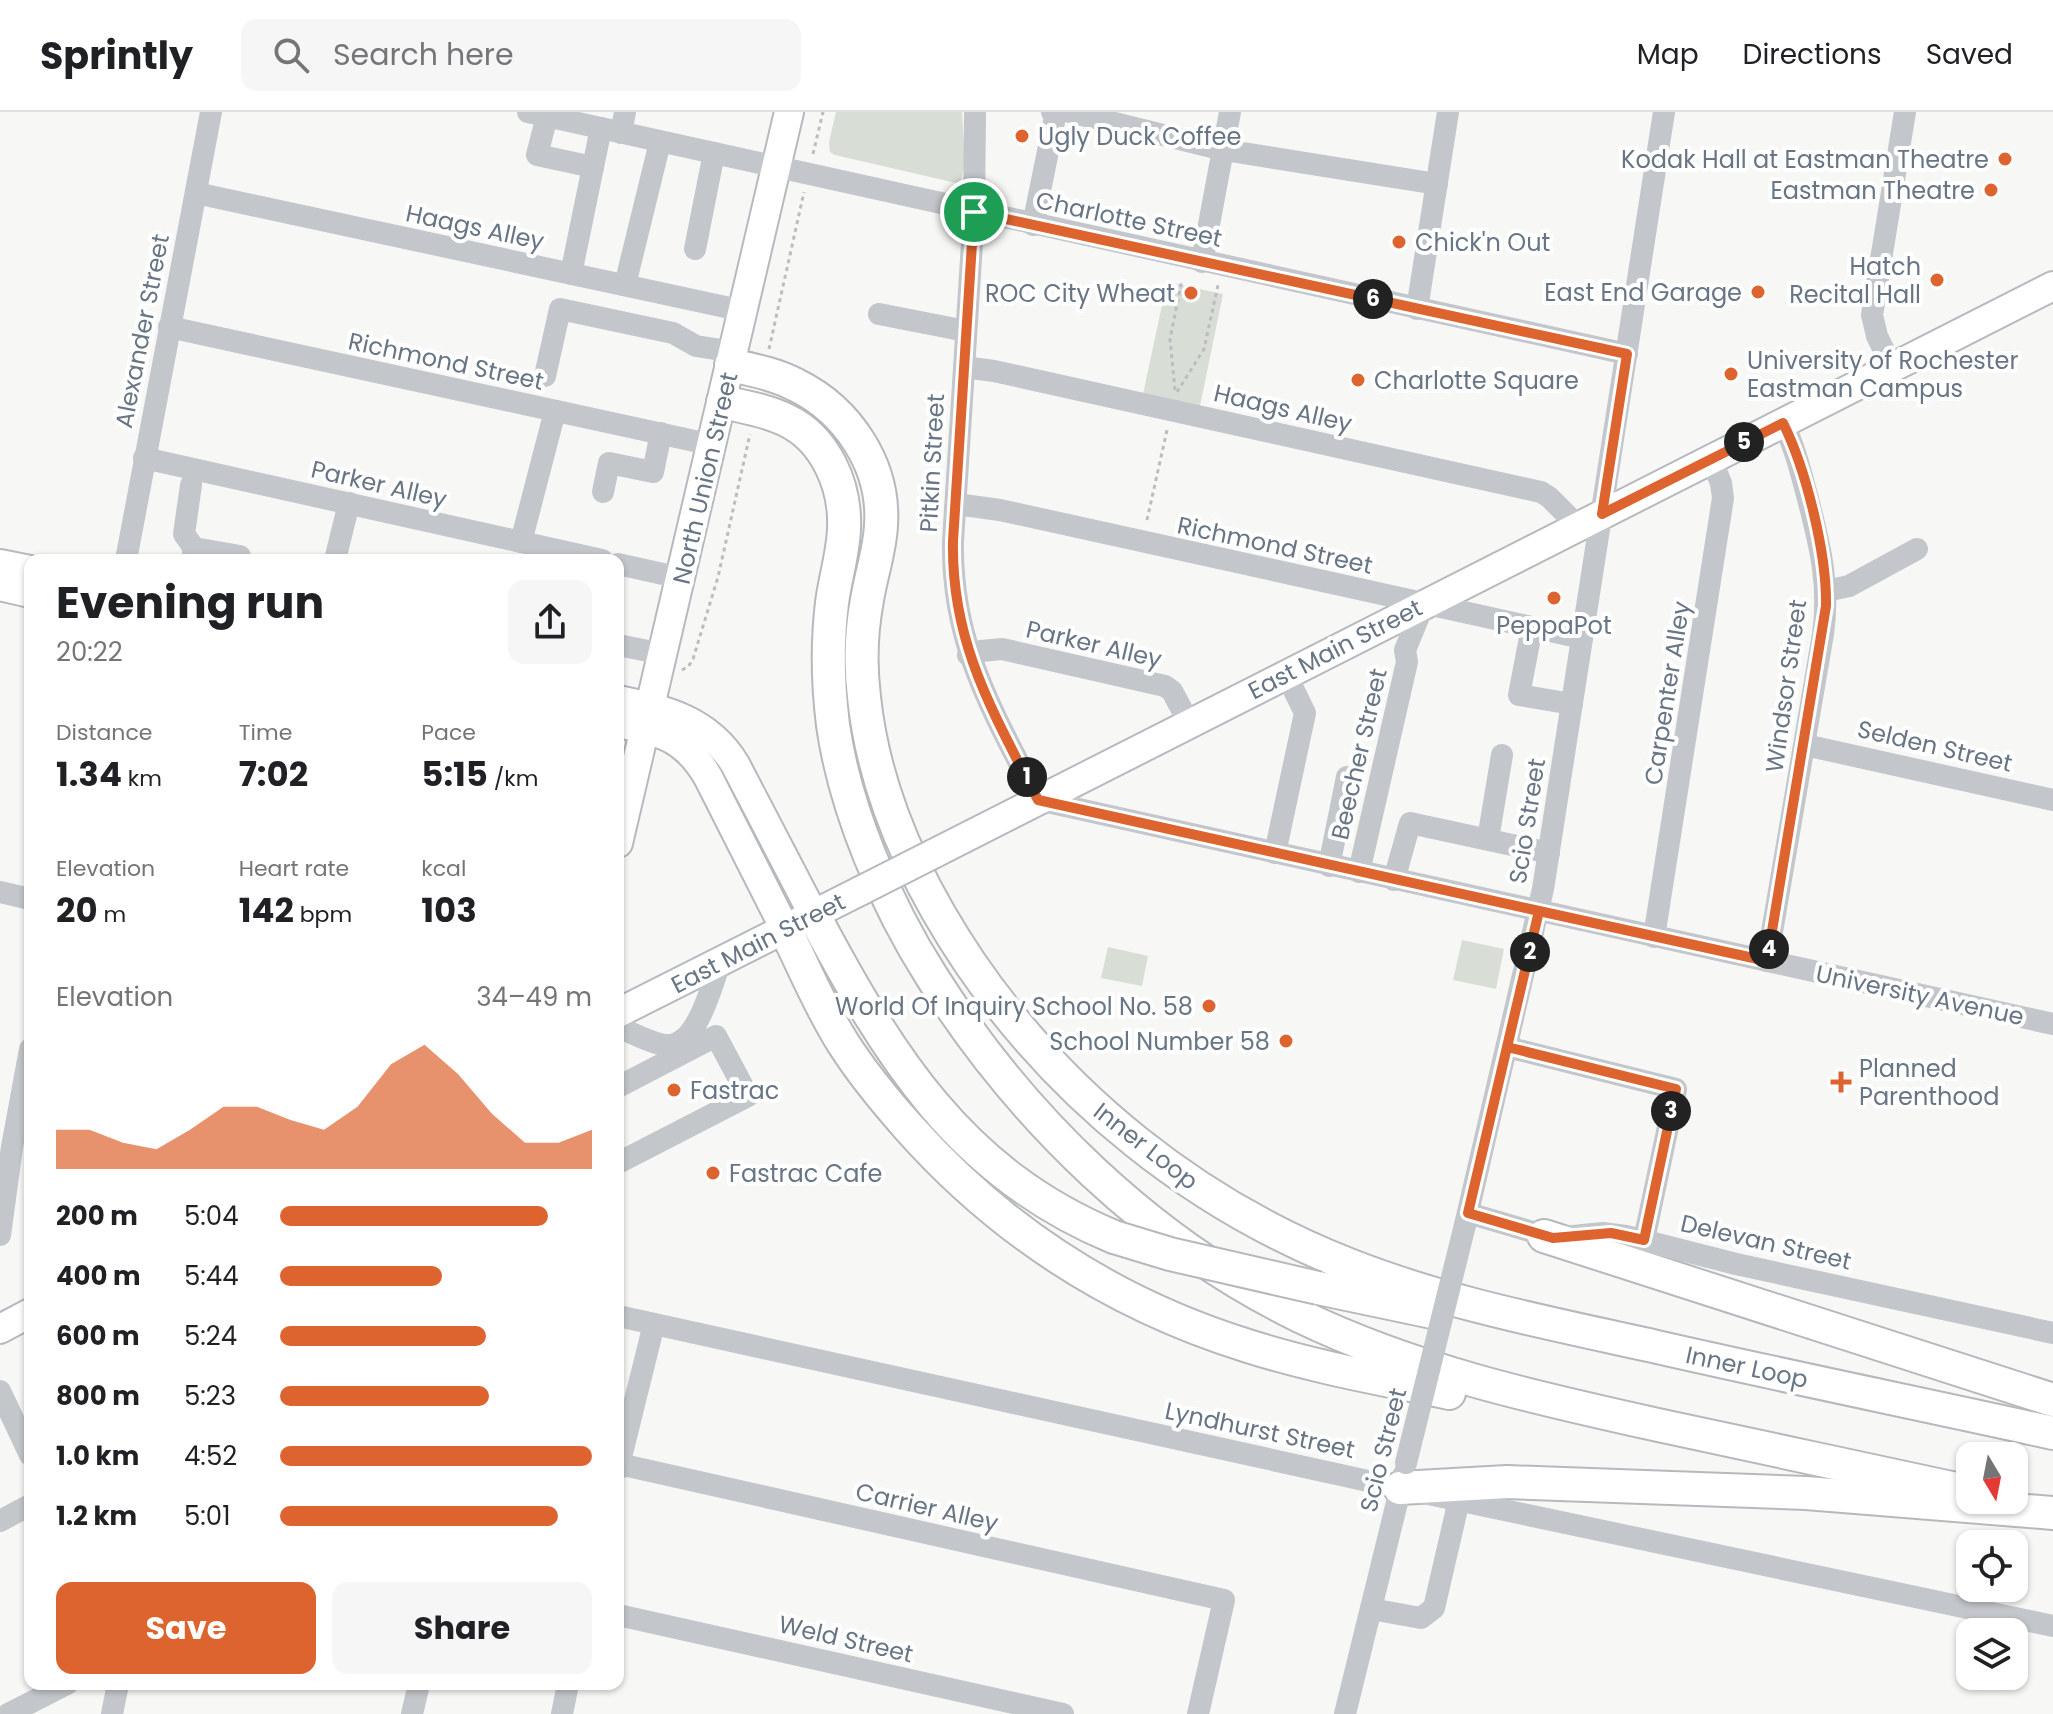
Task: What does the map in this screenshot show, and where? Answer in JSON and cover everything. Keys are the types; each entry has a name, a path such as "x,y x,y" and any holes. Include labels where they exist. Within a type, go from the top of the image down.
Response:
{"highway":[{"name":"Inner Loop","path":"733,358 821,399 850,429 865,452 875,476 881,509 879,543 864,619 862,656 868,727 880,781 900,834 955,940 1015,1022 1062,1074 1113,1123 1197,1187 1258,1224 1322,1254 1387,1279 1457,1300 1699,1357 2053,1433"},
{"name":"Inner Loop","path":"723,402 765,412 800,428 825,455 836,477 844,522 830,626 829,689 837,747 856,814 896,912 932,977 974,1038 1066,1145 1120,1195 1205,1260 1277,1304 1353,1339 1466,1380 1956,1489"},
{"path":"799,922 891,1051 944,1118 991,1163 1038,1199 1114,1237 1170,1254 1496,1326 1699,1357"},
{"path":"799,922 842,1042 881,1094 926,1147 977,1197 1052,1256 1108,1289 1192,1327 1289,1358 1512,1407 1780,1451"},
{"path":"1544,1236 2053,1400"},
{"path":"1403,1476 1806,1493 2053,1511"},
{"path":"2028,1505 2053,1511"}],"main road":[{"name":"North Union Street","path":"624,806 638,719 661,664 789,112"},
{"name":"East Main Street","path":"624,1010 2053,286"},
{"path":"0,564 24,569"},
{"path":"0,586 24,592"},
{"path":"638,719 694,722 722,746 735,764 799,922"},
{"path":"0,1329 24,1316"}],"street":[{"name":"Alexander Street","path":"127,554 211,112"},
{"name":"Pitkin Street","path":"975,112 974,212 953,573 968,655 1038,800"},
{"path":"1033,225 1055,117 1052,112"},
{"path":"1070,112 1224,150 1437,184"},
{"path":"1202,262 1230,112"},
{"path":"1417,309 1448,112"},
{"name":"Scio Street","path":"1345,1714 1539,911 1582,638 1590,520 1627,354 1664,112"},
{"path":"1892,367 1877,336 1872,315 1905,112"},
{"name":"Charlotte Street","path":"553,115 616,124 660,142 1627,354"},
{"path":"553,115 537,155 593,167"},
{"path":"545,376 593,167 616,124"},
{"path":"625,285 660,142"},
{"path":"695,249 714,153"},
{"name":"Haags Alley","path":"196,193 744,311"},
{"path":"560,309 673,333 696,346 733,358"},
{"path":"879,314 966,331"},
{"name":"Richmond Street","path":"169,327 713,445"},
{"name":"Haags Alley","path":"964,367 994,371 1541,492 1590,520"},
{"path":"521,542 555,411"},
{"name":"Windsor Street","path":"1767,961 1823,634 1826,591 1820,546 1795,450 1783,423"},
{"path":"603,492 609,463 653,472 661,433"},
{"name":"Parker Alley","path":"144,458 521,542 553,554"},
{"name":"Carpenter Alley","path":"1654,937 1723,498 1721,483 1711,459"},
{"path":"191,485 184,534 193,554"},
{"path":"336,554 349,503"},
{"name":"Richmond Street","path":"956,504 1000,510 1582,638"},
{"path":"1826,591 1849,586 1917,549"},
{"path":"624,565 681,578"},
{"name":"Beecher Street","path":"1359,872 1407,662 1405,650 1424,604"},
{"path":"1532,627 1519,695 1572,704"},
{"path":"624,648 661,664"},
{"name":"Parker Alley","path":"968,655 1002,649 1165,686 1172,691 1189,723"},
{"path":"1275,853 1305,713 1286,674"},
{"name":"Selden Street","path":"1805,745 2053,800"},
{"path":"1488,839 1502,755"},
{"path":"1329,866 1347,777"},
{"name":"University Avenue","path":"1038,800 2053,1024"},
{"path":"1394,880 1410,823 1549,853"},
{"path":"0,892 24,898"},
{"path":"684,1046 695,1027 721,961"},
{"path":"624,1029 664,1045 684,1046"},
{"path":"624,1083 684,1046 716,1036 748,1096 624,1160"},
{"path":"1507,1047 1676,1089 1644,1240"},
{"path":"1,1222 6,1146 24,1073"},
{"name":"Delevan Street","path":"1467,1219 1544,1236 1569,1238 1611,1233 1736,1264 2053,1333"},
{"name":"Lyndhurst Street","path":"624,1317 1403,1476 1459,1500 2042,1625"},
{"path":"624,1447 654,1324"},
{"path":"0,1391 24,1442"},
{"name":"Carrier Alley","path":"624,1468 1224,1600 1198,1714"},
{"path":"1371,1609 1421,1618 1434,1608 1459,1500"},
{"path":"0,1521 24,1508"},
{"name":"Weld Street","path":"624,1616 1063,1714"},
{"path":"8,1714 55,1690"},
{"path":"112,1714 117,1690"},
{"path":"412,1714 418,1690"},
{"path":"562,1714 567,1690"}],"path":[{"path":"816,144 823,112"},
{"path":"768,354 800,210"},
{"path":"1176,394 1170,339 1182,280"},
{"path":"661,664 684,669 693,659 718,577 751,430"}],"shaded area":[{"path":"836,112 962,112 965,162 961,180 956,183 835,155 830,152 829,142"},
{"path":"1167,282 1223,294 1200,406 1143,394"},
{"path":"1462,940 1504,949 1496,989 1453,980"},
{"path":"1108,947 1148,956 1142,986 1101,978"}],"place":[{"name":"Ugly Duck Coffee","path":"1022,136"},
{"name":"Kodak Hall at Eastman Theatre","path":"2005,159"},
{"name":"Eastman Theatre","path":"1991,190"},
{"name":"Chick'n Out","path":"1399,242"},
{"name":"Hatch Recital Hall","path":"1937,280"},
{"name":"East End Garage","path":"1758,292"},
{"name":"ROC City Wheat","path":"1191,293"},
{"name":"University of Rochester Eastman Campus","path":"1731,374"},
{"name":"Charlotte Square","path":"1358,380"},
{"name":"PeppaPot","path":"1554,598"},
{"name":"World Of Inquiry School No. 58","path":"1209,1006"},
{"name":"School Number 58","path":"1286,1041"},
{"name":"Planned Parenthood","path":"1841,1082"},
{"name":"Fastrac","path":"674,1090"},
{"name":"Fastrac Cafe","path":"713,1173"}],"route":[{"path":"974,212 953,573 960,624 972,666 1038,800 1539,911 1468,1213 1553,1238 1611,1233 1644,1240 1676,1089 1507,1047 1539,911 1767,961 1826,606 1823,558 1795,450 1783,423 1602,514 1627,354 974,212"}]}
